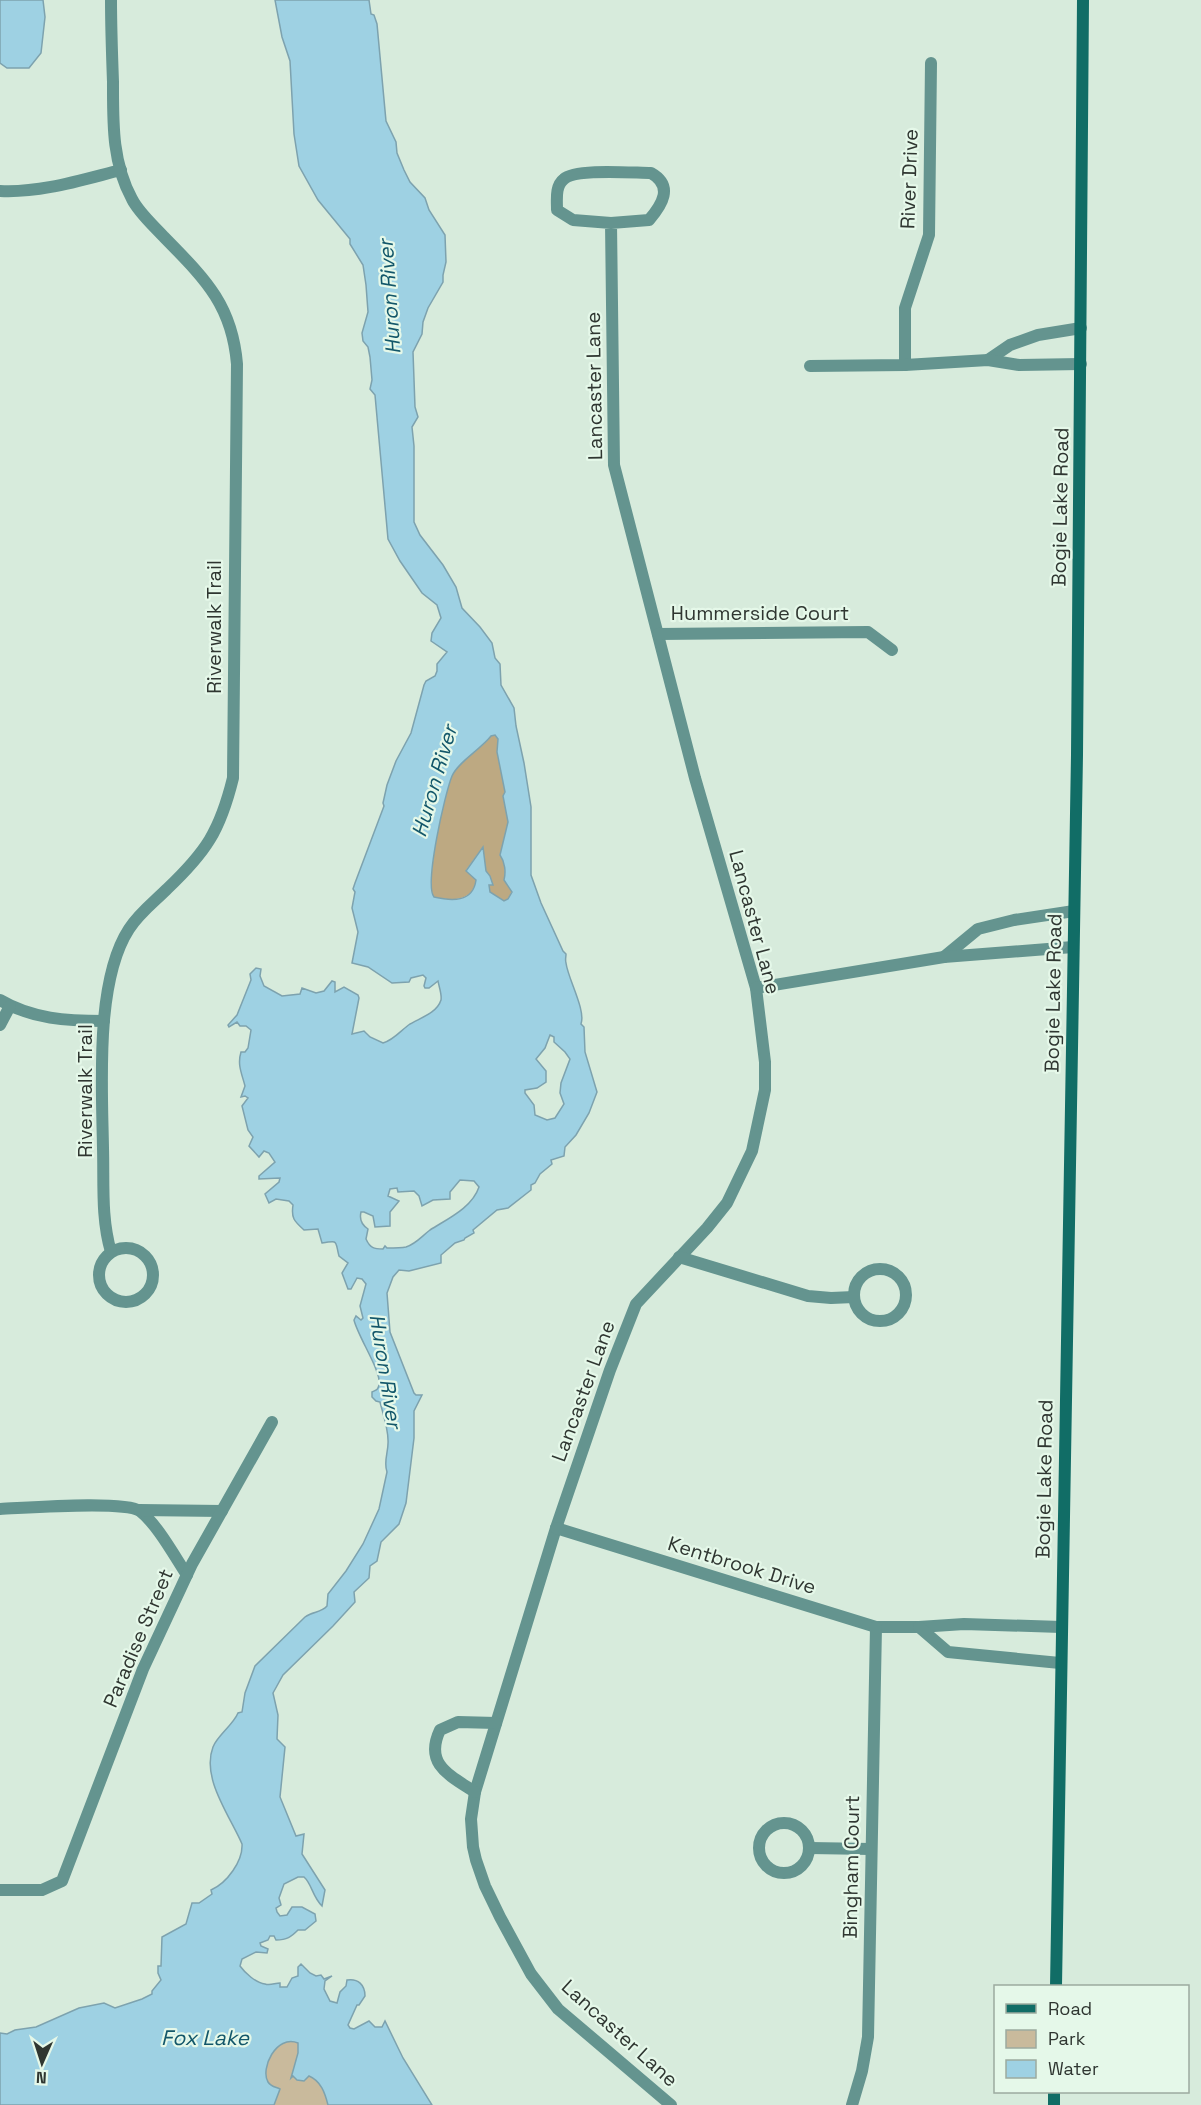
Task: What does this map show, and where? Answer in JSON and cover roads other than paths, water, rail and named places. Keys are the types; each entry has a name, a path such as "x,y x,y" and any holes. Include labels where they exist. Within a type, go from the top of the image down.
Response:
{"main road":[{"name":"Bogie Lake Road","path":"1056,1985 1060,1663 1071,1176 1083,0"}],"street":[{"name":"Riverwalk Trail","path":"111,0 114,141 121,170 132,199 141,213 200,272 219,301 234,336 237,364 234,767 224,811 208,844 189,868 138,917 123,940 112,972 104,1021 103,1114 105,1221 111,1252"},
{"name":"River Drive","path":"905,365 904,308 929,235 931,63"},
{"path":"0,191 18,192 56,186 121,170"},
{"path":"575,173 651,173 659,177 664,188 661,207 649,220 611,223 573,220 557,210 557,190 563,179 575,173"},
{"name":"Lancaster Lane","path":"611,223 614,465 692,768 756,988 765,1062 765,1090 752,1151 727,1203 707,1228 636,1304 610,1370 556,1528 475,1792 471,1820 476,1860 495,1906 531,1974 558,2009 671,2105"},
{"path":"988,360 1019,341 1038,335 1081,328"},
{"path":"810,366 905,365 988,360 1019,365 1081,364"},
{"name":"Hummerside Court","path":"658,634 868,632 891,650"},
{"path":"944,957 978,929 1014,920 1074,911"},
{"path":"756,988 944,957 1073,947"},
{"path":"0,1025 5,1003 38,1016 63,1021 104,1021"},
{"path":"133,1248 148,1259 153,1277 150,1286 138,1299 129,1302 119,1301 104,1291 99,1282 98,1273 101,1264 111,1252 133,1248"},
{"path":"679,1257 808,1296 854,1297"},
{"path":"877,1269 896,1274 903,1282 906,1292 905,1303 900,1312 892,1319 882,1321 872,1320 863,1315 856,1307 854,1297 859,1278 877,1269"},
{"name":"Paradise Street","path":"0,1890 42,1890 62,1881 143,1669 187,1575 273,1422"},
{"path":"0,1509 117,1506 139,1510 222,1511"},
{"path":"139,1510 160,1534 187,1575"},
{"name":"Kentbrook Drive","path":"556,1528 876,1627 964,1624 1061,1628"},
{"name":"Bingham Court","path":"852,2105 862,2071 868,2037 876,1627"},
{"path":"919,1627 948,1652 1060,1663"},
{"path":"475,1792 446,1773 438,1764 435,1757 436,1739 440,1730 458,1722 496,1723"},
{"path":"782,1822 792,1823 801,1828 807,1836 810,1848 804,1865 785,1874 767,1867 761,1859 759,1849 760,1839 765,1831 782,1822"},
{"path":"810,1848 871,1849"}],"water":[{"path":"0,0 43,0 45,17 41,53 29,68 7,68 0,63"},
{"path":"275,0 369,0 371,14 374,15 377,24 386,121 410,182 425,198 429,210 445,235 446,262 443,282 428,308 422,334 413,352 415,407 418,417 412,427 414,522 420,535 443,565 456,587 462,608 492,643 495,658 500,664 501,685 514,708 531,807 531,875 541,903 566,954 567,970 581,1011 585,1052 597,1092 589,1113 576,1135 565,1147 564,1156 551,1160 552,1164 531,1185 531,1190 508,1208 497,1210 473,1230 474,1233 455,1243 441,1255 441,1263 409,1271 399,1270 393,1277 387,1293 390,1332 414,1393 422,1395 414,1411 414,1438 406,1503 399,1524 381,1542 377,1561 370,1566 369,1578 354,1592 355,1602 283,1675 273,1693 278,1715 277,1739 285,1747 280,1797 296,1836 304,1834 302,1854 325,1890 322,1906 304,1877 298,1877 284,1884 279,1898 281,1905 276,1908 280,1916 287,1915 292,1907 302,1907 315,1914 316,1921 305,1930 298,1930 286,1939 276,1940 274,1936 270,1936 268,1940 260,1943 268,1949 267,1953 256,1952 242,1959 240,1966 258,1982 269,1985 280,1983 280,1987 287,1987 292,1978 298,1976 298,1967 301,1964 316,1976 321,1975 324,1979 332,1976 325,1981 324,1989 330,2001 337,2003 347,1980 360,1983 365,1996 357,2005 348,2025 354,2029 369,2021 375,2027 382,2027 385,2021 403,2058 432,2105 328,2105 322,2088 313,2078 309,2076 304,2081 297,2080 293,2076 291,2078 298,2053 298,2043 290,2042 283,2043 277,2048 266,2069 268,2082 280,2089 274,2105 0,2105 0,2033 7,2034 15,2030 36,2027 79,2008 104,2003 115,2008 152,1994 161,1980 158,1966 161,1966 162,1937 186,1924 192,1903 199,1903 212,1894 211,1890 233,1871 242,1851 242,1844 214,1784 210,1759 213,1747 238,1713 242,1712 245,1693 255,1666 305,1617 327,1606 328,1594 363,1544 379,1509 387,1472 388,1435 380,1402 372,1397 372,1392 379,1387 379,1379 354,1320 356,1316 361,1320 363,1318 360,1306 366,1284 362,1279 357,1278 351,1289 348,1289 342,1273 348,1263 339,1256 335,1243 322,1243 318,1229 304,1230 294,1219 293,1205 289,1201 276,1199 269,1203 265,1194 279,1182 280,1178 259,1179 259,1176 275,1162 269,1153 264,1151 259,1157 249,1146 253,1137 248,1130 242,1106 248,1098 241,1097 245,1086 240,1069 240,1057 241,1052 245,1052 248,1048 251,1030 246,1026 240,1026 237,1022 229,1027 228,1025 237,1015 251,980 250,974 256,968 261,969 260,976 264,986 282,996 300,994 302,988 316,993 324,991 332,981 335,982 335,992 344,987 358,995 352,1034 364,1031 370,1037 383,1043 432,1012 441,1000 438,981 429,988 425,988 426,978 423,975 411,978 409,982 392,983 368,967 352,963 358,932 352,908 355,892 353,889 384,806 387,785 396,761 411,733 424,685 426,681 435,676 437,664 447,652 431,641 432,633 441,618 437,605 422,593 388,539 375,395 370,389 372,380 370,357 362,333 368,312 363,265 350,244 350,239 318,200 299,166 294,134 290,61 282,37","holes":["495,735 498,739 497,752 508,822 500,855 505,867 504,880 512,892 504,901 490,892 489,885 493,885 486,871 483,847 466,871 476,880 471,893 460,899 434,897 433,858 452,776 464,761 491,736","550,1035 570,1059 561,1083 560,1093 564,1104 555,1118 547,1120 535,1115 534,1105 525,1093 525,1090 537,1088 546,1082 546,1071 536,1059 545,1048","460,1180 474,1181 479,1187 465,1207 410,1246 392,1248 385,1246 383,1249 377,1249 371,1246 366,1239 368,1229 362,1222 361,1212 373,1216 375,1227 390,1226 390,1212 399,1201 388,1196 390,1189 397,1188 398,1192 414,1191 419,1196 422,1206 433,1200 450,1199 450,1192"]}],"water label":[{"name":"Huron River","path":"389,297"},
{"name":"Huron River","path":"434,781"},
{"name":"Huron River","path":"386,1371"},
{"name":"Fox Lake","path":"205,2037"}]}
